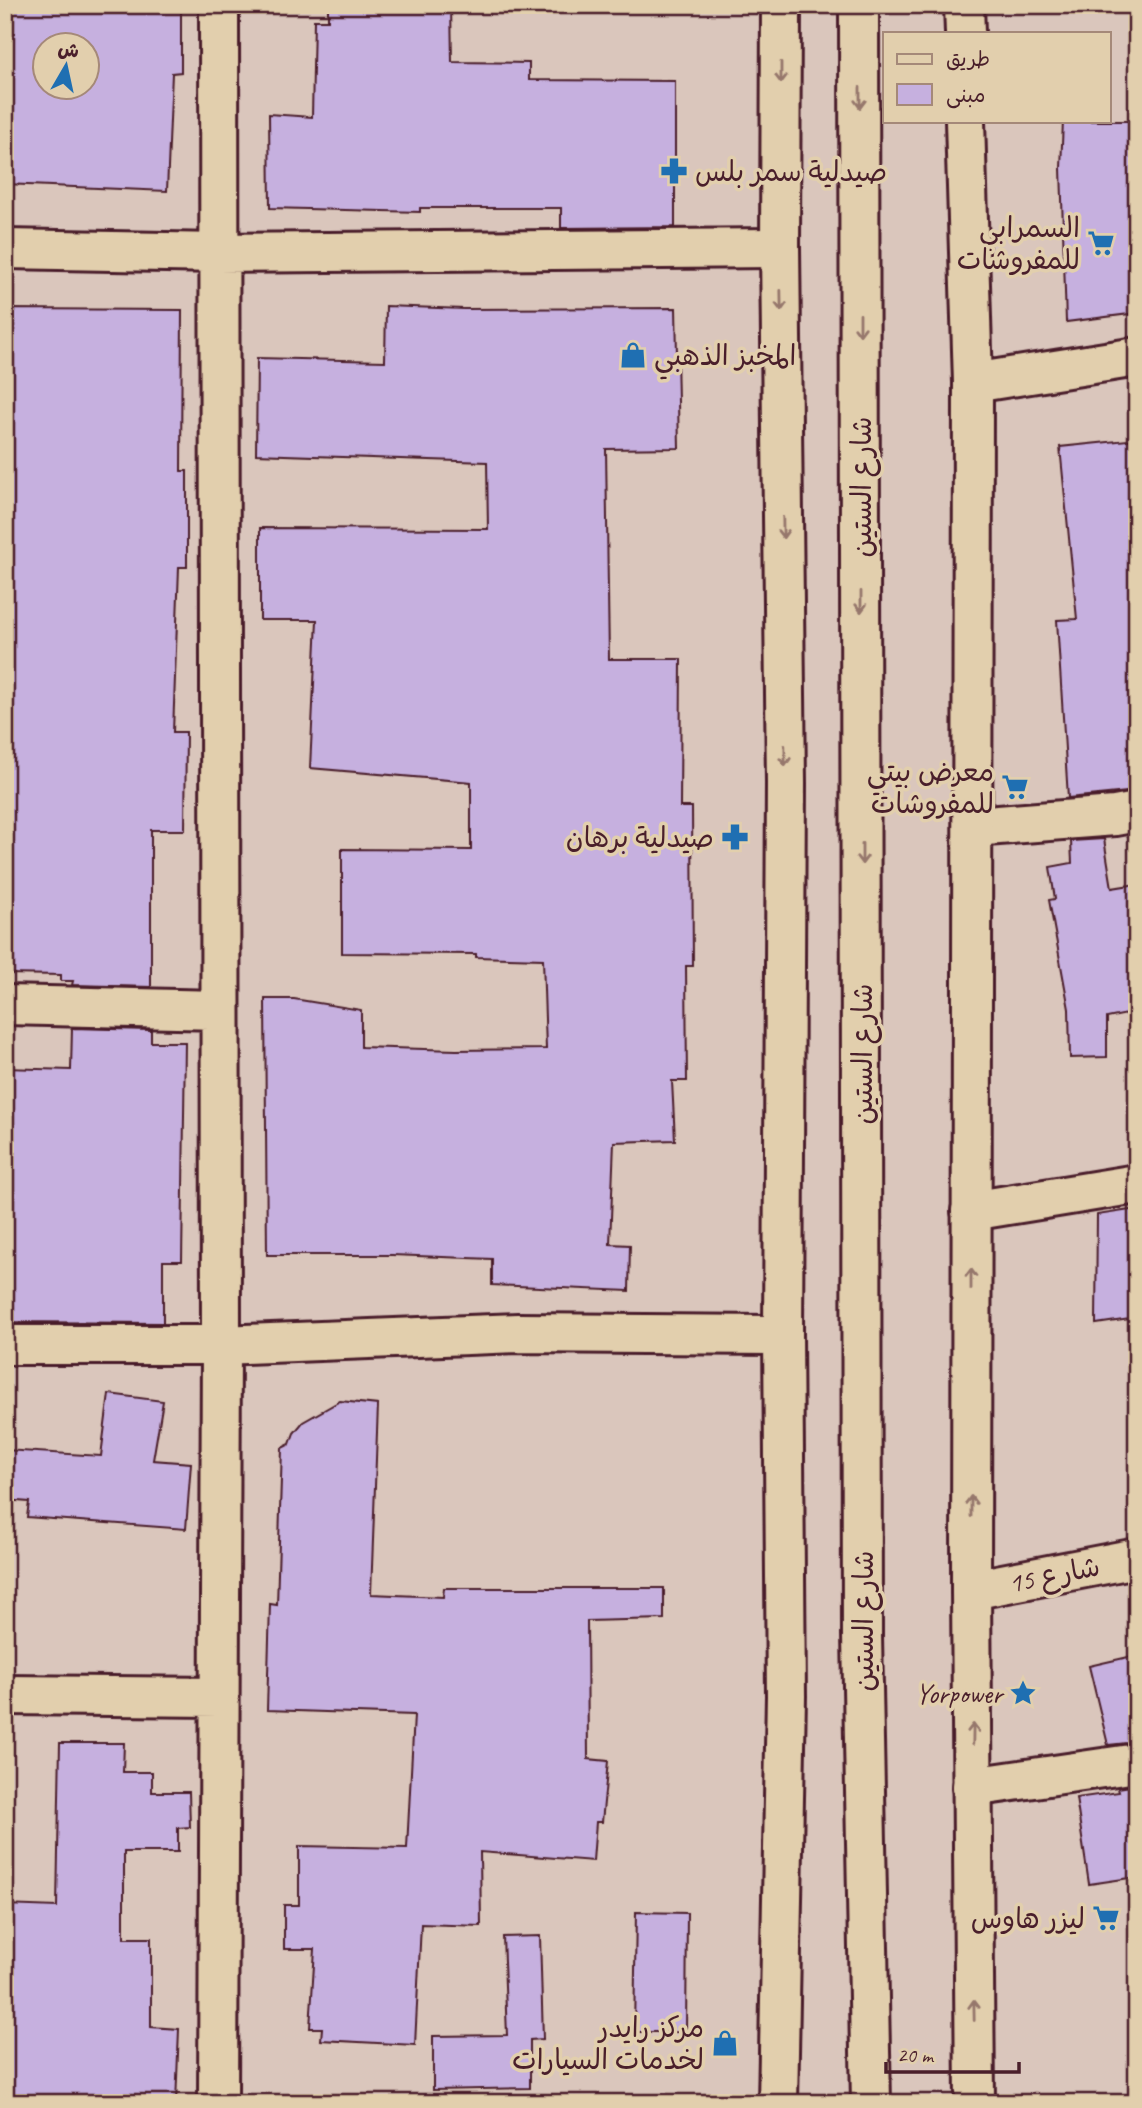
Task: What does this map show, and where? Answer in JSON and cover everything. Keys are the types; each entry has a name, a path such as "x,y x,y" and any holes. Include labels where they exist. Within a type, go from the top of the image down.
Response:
{"street":[{"path":"218,2103 221,1345 219,5"},
{"path":"778,2103 786,1696 783,1335 786,783 780,248 781,5"},
{"name":"شارع الستين","path":"859,5 862,1635 871,2103"},
{"path":"964,5 965,32"},
{"path":"965,122 973,383 971,1590 975,2103"},
{"path":"5,249 219,253 780,248"},
{"path":"973,383 1137,357"},
{"path":"974,827 1137,812"},
{"path":"5,1005 220,1010"},
{"path":"971,1211 1137,1184"},
{"path":"5,1345 221,1345 518,1333 783,1335"},
{"name":"شارع 15","path":"971,1590 1137,1558"},
{"path":"5,1695 218,1696"},
{"path":"972,1787 1137,1763"}],"building":[{"path":"5,5 181,5 181,72 172,73 167,191 5,184"},
{"path":"328,5 451,5 452,62 529,63 529,80 675,81 675,227 561,228 561,208 420,208 420,212 270,208 269,114 312,117 314,20 328,20"},
{"path":"1137,121 1137,313 1066,322 1061,168 1063,122"},
{"path":"386,306 464,309 676,308 679,448 606,449 609,659 681,659 680,807 692,807 693,966 686,966 687,1081 672,1081 675,1140 614,1142 610,1244 630,1245 629,1291 492,1285 492,1259 392,1255 267,1255 265,999 294,999 361,1010 361,1047 546,1049 543,959 476,957 476,954 342,953 342,849 471,850 471,782 310,768 317,620 260,620 260,528 488,529 487,462 256,454 257,358 385,361"},
{"path":"5,309 182,310 181,471 187,471 187,567 179,567 173,732 186,732 185,830 151,830 151,987 72,985 73,981 61,981 61,975 5,974"},
{"path":"1137,439 1137,791 1068,798 1057,620 1077,619 1060,447"},
{"path":"1104,839 1112,888 1137,884 1137,1012 1107,1018 1107,1057 1070,1058 1069,1009 1049,900 1055,899 1050,867 1072,863 1071,841"},
{"path":"72,1028 151,1030 151,1042 185,1042 182,1261 163,1261 163,1323 5,1322 5,1068 71,1070"},
{"path":"1137,1209 1137,1318 1096,1324 1097,1215"},
{"path":"109,1394 163,1401 153,1460 191,1463 186,1529 27,1517 29,1502 5,1500 5,1450 101,1456"},
{"path":"340,1401 378,1405 371,1594 443,1597 444,1588 664,1588 664,1619 587,1621 588,1759 608,1761 602,1822 596,1822 593,1861 480,1852 481,1926 421,1924 415,2045 321,2040 322,2028 310,2028 315,1949 284,1949 284,1905 299,1905 299,1846 407,1848 414,1715 267,1710 270,1604 277,1605 282,1448 290,1444 294,1433 303,1422"},
{"path":"1137,1655 1137,1742 1108,1745 1089,1666"},
{"path":"60,1743 124,1743 123,1772 152,1772 152,1792 189,1792 190,1827 178,1828 178,1852 124,1852 124,1938 151,1938 151,2027 179,2029 176,2103 5,2103 5,1905 57,1907"},
{"path":"1137,1785 1137,1877 1089,1884 1076,1798 1119,1792 1118,1788"},
{"path":"636,1912 687,1913 686,2032 634,2032"},
{"path":"540,1936 543,2039 530,2040 530,2088 433,2090 433,2036 507,2035 503,1937"}],"place":[{"name":"صيدلية سمر بلس","path":"674,171"},
{"name":"السمرابي للمفروشات","path":"1101,243"},
{"name":"المخبز الذهبي","path":"633,355"},
{"name":"معرض بيتي للمفروشات","path":"1015,787"},
{"name":"صيدلية برهان","path":"735,837"},
{"name":"Yorpower","path":"1023,1693"},
{"name":"ليزر هاوس","path":"1106,1918"},
{"name":"مركز رايدر لخدمات السيارات","path":"725,2043"}]}
